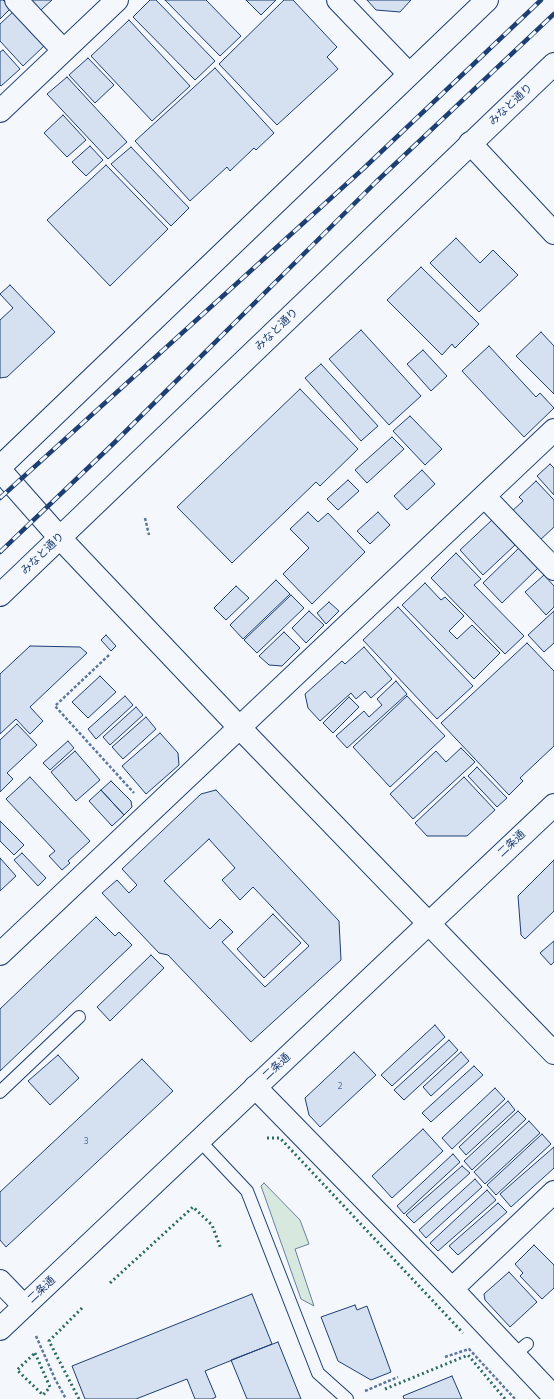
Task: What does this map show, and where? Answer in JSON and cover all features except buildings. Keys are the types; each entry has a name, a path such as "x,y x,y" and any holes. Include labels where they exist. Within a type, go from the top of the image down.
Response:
{"main road":[{"path":"16,0 63,50"},
{"path":"0,111 117,0"},
{"path":"338,0 409,74"},
{"path":"0,467 487,0"},
{"name":"みなと通り","path":"0,596 470,143 554,64"},
{"path":"470,143 554,233"},
{"path":"0,954 554,430"},
{"path":"0,470 60,538 240,728 554,1053"},
{"path":"484,496 554,569"},
{"name":"二条通","path":"0,1329 554,805"},
{"path":"255,1087 452,1289 521,1349 554,1397"},
{"path":"452,1289 554,1192"},
{"path":"0,1280 24,1306"}],"lane":[{"path":"0,1092 79,1016"},
{"path":"199,1140 247,1191 318,1373 347,1399"}],"path":[{"path":"145,518 149,535"},
{"path":"109,655 55,706 151,812"},
{"path":"36,1336 54,1380 66,1399"},
{"path":"445,1357 469,1349 515,1399"},
{"path":"347,1399 398,1377"}],"shaded area":[{"path":"264,1183 300,1220 309,1244 295,1249 314,1306 301,1299 261,1186"}],"railway":[{"path":"0,498 363,169 541,0"},
{"path":"0,552 114,443 376,182 554,14"}],"hedge":[{"path":"267,1138 280,1138 463,1333"},
{"path":"110,1283 193,1207 212,1225 221,1249"},
{"path":"79,1399 49,1341 84,1306"},
{"path":"35,1353 50,1387 43,1395 17,1370 35,1353"},
{"path":"385,1389 468,1355 505,1399"}]}
